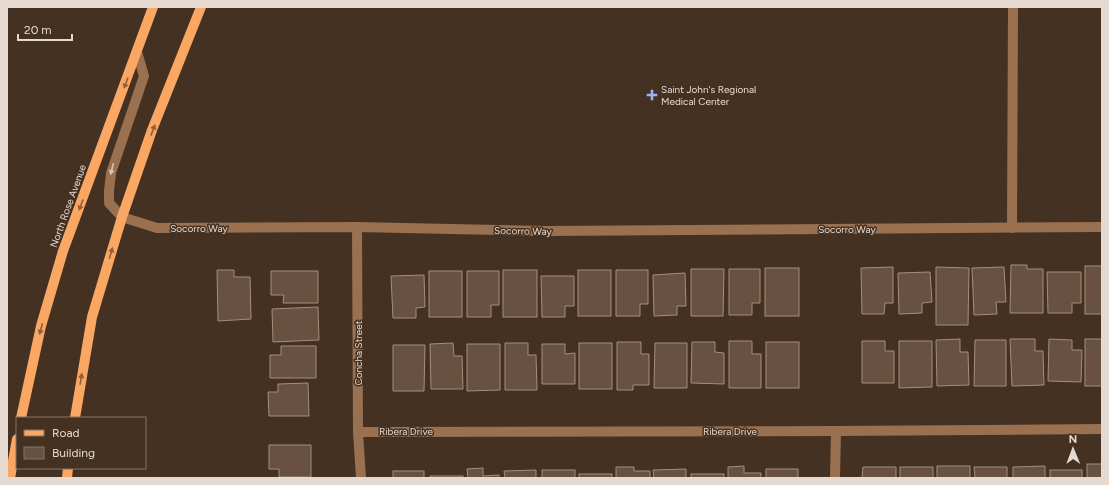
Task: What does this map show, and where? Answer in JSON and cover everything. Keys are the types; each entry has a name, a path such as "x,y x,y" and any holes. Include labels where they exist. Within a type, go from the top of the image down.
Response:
{"main road":[{"name":"North Rose Avenue","path":"21,417 41,326 63,251 153,7"},
{"path":"75,417 92,317 122,217 152,130 200,7"},
{"path":"10,478 16,445"}],"street":[{"path":"1012,228 1013,7"},
{"path":"122,217 109,203 109,191 111,173 144,76 137,52"},
{"name":"Socorro Way","path":"122,217 157,228 357,227 547,232 1102,227"},
{"name":"Concha Street","path":"357,227 358,432 361,478"},
{"name":"Ribera Drive","path":"358,432 1102,429"},
{"path":"835,478 836,431"}],"building":[{"path":"1011,265 1027,265 1027,269 1043,269 1043,313 1010,313"},
{"path":"1085,266 1102,266 1102,314 1085,314"},
{"path":"893,267 893,303 885,303 884,314 862,314 861,268"},
{"path":"936,267 969,268 968,325 936,325"},
{"path":"1004,267 1006,302 996,302 997,314 974,315 972,268"},
{"path":"765,268 799,268 799,316 765,316"},
{"path":"691,269 724,269 723,316 691,316"},
{"path":"729,269 760,269 760,303 752,303 752,315 729,315"},
{"path":"217,270 234,270 234,277 250,277 251,319 218,321"},
{"path":"503,270 537,270 537,317 503,317"},
{"path":"578,270 611,270 611,316 578,316"},
{"path":"616,270 648,270 648,304 640,304 640,316 616,316"},
{"path":"271,271 318,271 318,303 283,303 284,295 271,295"},
{"path":"429,271 462,271 462,317 429,317"},
{"path":"467,271 499,271 499,305 491,305 491,317 467,317"},
{"path":"930,272 932,302 922,303 922,313 899,314 898,273"},
{"path":"1047,272 1081,272 1081,303 1072,303 1072,313 1048,313"},
{"path":"685,273 686,306 677,306 677,315 654,316 653,275"},
{"path":"424,275 425,307 416,308 416,318 393,318 391,276"},
{"path":"541,276 574,276 574,306 565,306 565,317 542,317"},
{"path":"318,307 319,340 273,342 272,309"},
{"path":"960,339 960,352 968,352 969,385 937,386 936,340"},
{"path":"1010,339 1035,339 1035,351 1043,351 1044,385 1012,386"},
{"path":"1049,339 1072,340 1072,350 1082,350 1081,382 1048,381"},
{"path":"1085,339 1102,339 1102,386 1085,386"},
{"path":"975,340 1006,340 1006,386 974,386"},
{"path":"729,341 752,341 752,354 761,354 761,388 729,388"},
{"path":"862,341 885,341 885,351 894,351 894,383 862,383"},
{"path":"899,341 932,341 932,387 899,388"},
{"path":"617,342 641,342 641,354 649,354 649,385 633,385 633,390 617,390"},
{"path":"692,342 715,342 715,352 724,353 724,384 691,383"},
{"path":"766,342 799,342 799,388 766,388"},
{"path":"453,343 454,356 462,356 463,389 431,389 430,344"},
{"path":"505,343 528,343 528,355 536,355 537,390 505,390"},
{"path":"579,343 612,343 612,389 579,389"},
{"path":"655,343 687,343 687,388 654,388"},
{"path":"467,344 500,344 500,390 467,391"},
{"path":"542,344 565,344 565,354 575,353 575,384 542,384"},
{"path":"393,345 425,345 424,391 393,391"},
{"path":"281,346 316,346 316,378 270,378 270,355 281,355"},
{"path":"308,383 309,416 269,416 268,392 278,392 278,384"},
{"path":"269,445 311,445 311,477 279,477 279,469 269,469"},
{"path":"1087,464 1102,464 1102,478 1087,478"},
{"path":"744,466 744,473 761,473 761,478 728,478 728,467"},
{"path":"937,466 970,466 970,478 937,478"},
{"path":"1045,466 1045,478 1013,478 1013,467"},
{"path":"616,467 634,467 634,471 650,471 650,478 616,478"},
{"path":"863,467 896,467 896,478 862,478"},
{"path":"900,467 933,467 933,478 900,478"},
{"path":"974,467 1007,467 1007,478 975,478"},
{"path":"483,468 483,476 499,475 499,478 468,478 467,469"},
{"path":"686,469 686,478 654,478 653,470"},
{"path":"766,469 798,469 798,478 766,478"},
{"path":"536,470 536,478 505,478 504,471"},
{"path":"542,470 575,470 575,478 542,478"},
{"path":"1050,470 1082,470 1082,478 1050,478"},
{"path":"393,471 424,471 424,478 393,478"},
{"path":"579,474 612,474 612,478 579,478"},
{"path":"691,474 724,474 724,478 691,478"},
{"path":"430,476 463,476 463,478 430,478"}],"place":[{"name":"Saint John's Regional Medical Center","path":"652,95"}]}
